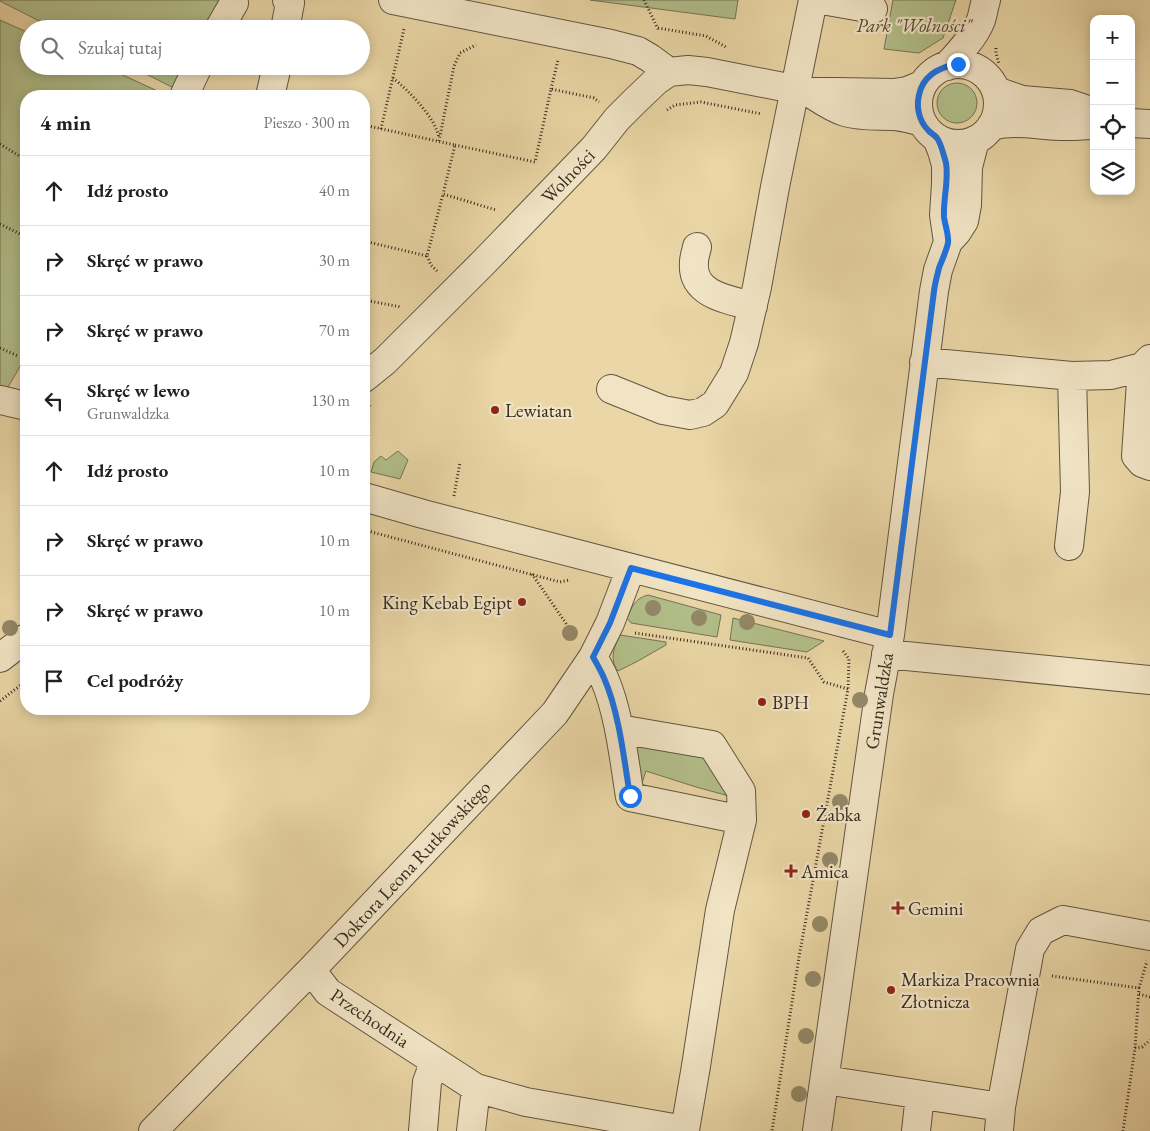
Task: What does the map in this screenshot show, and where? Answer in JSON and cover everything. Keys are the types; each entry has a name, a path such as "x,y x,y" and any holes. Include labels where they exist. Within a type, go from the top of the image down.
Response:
{"street":[{"path":"287,0 290,4 287,20"},
{"path":"393,0 638,51 669,72 688,70 707,72 802,91 894,93 907,91 922,85"},
{"path":"611,389 663,410 690,415 704,412 715,404 734,373 753,306 789,120 802,91 813,0"},
{"path":"822,0 873,9"},
{"path":"224,20 234,4"},
{"path":"947,66 976,29 983,10"},
{"path":"983,10 984,60 992,84 997,109 995,118 983,133"},
{"path":"930,130 919,113 919,94 922,85 928,76 936,70 958,64 980,70 992,84 1022,100 1070,104 1090,111"},
{"name":"Wolności","path":"370,389 385,361 594,148 636,100 656,81 669,72"},
{"path":"187,90 194,75"},
{"path":"271,90 274,75"},
{"path":"802,91 846,112 908,118 949,143 962,144 1003,123 1090,125"},
{"path":"1135,123 1150,124"},
{"name":"Grunwaldzka","path":"930,130 946,165 944,215 948,242"},
{"name":"Grunwaldzka","path":"817,1131 879,694 888,644 934,291 938,270 948,242 964,221 967,205 968,167 983,133"},
{"path":"697,247 694,273 700,285 710,293 753,306"},
{"path":"924,362 1072,376 1111,375 1146,363 1136,456 1142,463 1150,466"},
{"path":"1070,546 1075,492 1072,376"},
{"path":"370,499 631,568 888,644 1150,680"},
{"name":"Doktora Leona Rutkowskiego","path":"153,1131 311,970 598,668 610,623 631,568"},
{"path":"0,658 20,643"},
{"path":"598,668 614,708 630,796 742,820"},
{"path":"619,729 712,745 741,791 742,820 720,910 696,1066 679,1130"},
{"path":"825,1080 920,1095 1000,1119 1030,949 1041,930 1063,920 1149,945"},
{"name":"Przechodnia","path":"311,970 328,992 476,1088 526,1102 679,1130"},
{"path":"423,1131 428,1082 433,1060"},
{"path":"471,1131 476,1088"},
{"path":"916,1131 920,1095"}],"path":[{"path":"644,0 662,37"},
{"path":"381,128 405,28"},
{"path":"658,28 706,36 728,48"},
{"path":"439,141 454,66 460,53 479,44"},
{"path":"534,162 559,53"},
{"path":"393,78 418,101 434,124 439,141"},
{"path":"551,89 597,100"},
{"path":"600,104 606,96"},
{"path":"661,115 674,105 701,102 789,120"},
{"path":"370,126 534,162 540,166"},
{"path":"0,144 20,156"},
{"path":"432,276 437,270 431,265 427,256 455,145"},
{"path":"444,194 496,210 491,215"},
{"path":"0,224 20,234"},
{"path":"370,242 427,256"},
{"path":"370,301 401,307 396,312"},
{"path":"0,348 18,356"},
{"path":"453,499 460,462"},
{"path":"610,623 630,632 808,658 824,682 848,688 799,957 772,1131"},
{"path":"0,701 20,686"},
{"path":"1123,1131 1135,1048 1139,994 1149,945"},
{"path":"1046,975 1140,988"},
{"path":"1139,994 1150,996"},
{"path":"1135,1048 1142,1047 1150,1040"}],"green space":[{"path":"229,0 217,20 37,20 0,1"},
{"path":"590,0 738,0 735,19"},
{"name":"Park \"Wolności\"","path":"893,0 956,0 943,38 919,53 884,49"},
{"path":"0,20 20,29 20,75 123,75 155,90 20,90 20,366 0,401"},
{"path":"148,75 182,75 174,88"},
{"path":"957,83 971,89 977,103 971,117 957,123 943,117 937,103 943,89"},
{"path":"398,451 408,460 400,479 371,472 374,462 381,456 386,460"},
{"path":"648,595 721,615 717,637 631,623 627,618 632,607 640,598"},
{"path":"733,618 824,641 807,652 730,640"},
{"path":"620,635 666,642 666,645 618,671 613,658 614,648"},
{"path":"631,739 705,758 729,796 646,771 641,786"}],"place":[{"name":"Lewiatan","path":"495,410"},
{"name":"King Kebab Egipt","path":"522,602"},
{"name":"BPH","path":"762,702"},
{"name":"Żabka","path":"806,814"},
{"name":"Amica","path":"791,871"},
{"name":"Gemini","path":"898,908"},
{"name":"Markiza Pracownia Złotnicza","path":"891,990"}],"route":[{"path":"630,796 614,708 604,678 593,657 610,623 631,568 890,635 934,291 938,270 948,242 944,215 946,165 937,138 928,131 922,122 918,104 919,94 928,76 936,70 958,64"}]}
